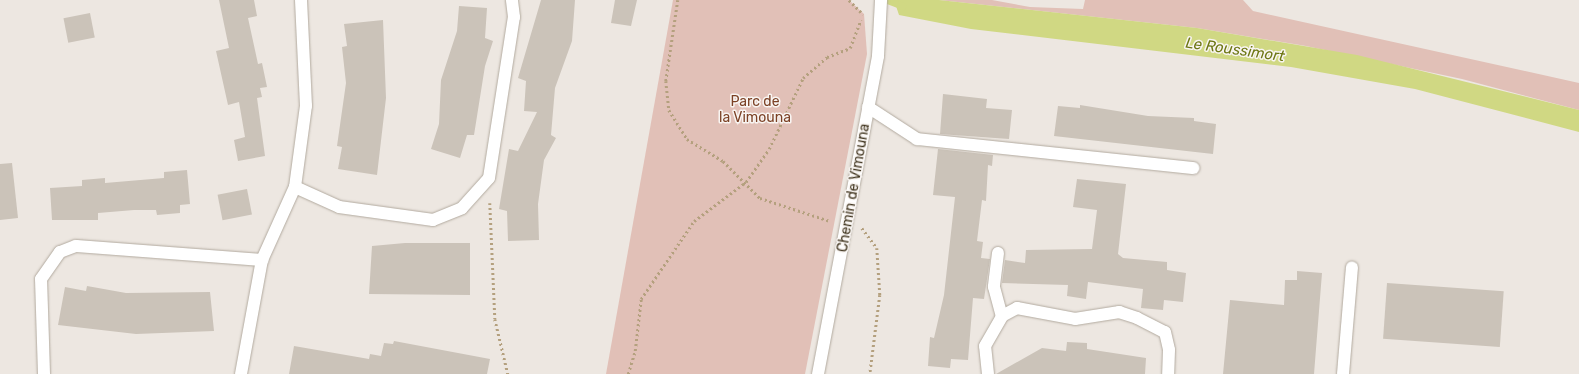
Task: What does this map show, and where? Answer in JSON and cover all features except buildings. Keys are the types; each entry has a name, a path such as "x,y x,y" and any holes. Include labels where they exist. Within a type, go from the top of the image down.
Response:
{"street":[{"path":"241,374 262,260 295,186 306,106 301,0"},
{"path":"295,186 339,207 433,220 462,208 489,178 514,17 512,0"},
{"name":"Chemin de Vimouna","path":"818,374 868,107 882,14 881,0"},
{"path":"868,107 917,139 1193,168"},
{"path":"44,374 41,278 60,252 76,246 262,260"},
{"path":"998,252 994,287 1002,316"},
{"path":"1343,374 1352,267"},
{"path":"988,374 985,346 1002,316 1017,308 1075,319 1119,312 1137,318 1165,332 1169,350 1168,374"}],"path":[{"path":"678,0 668,59 669,110 687,139 723,161 746,182"},
{"path":"628,374 635,351 641,299 694,221 746,182 769,149 803,78 828,57 850,48 864,14 849,0"},
{"path":"484,184 490,203 488,214 494,240 495,319 508,374"}],"green space":[{"name":"Parc de la Vimouna","path":"673,0 849,0 864,14 867,54 805,374 606,374"},
{"path":"939,0 992,0 1030,7 1083,9 1085,0 1243,0 1253,11 1579,83 1579,110 1462,79 1306,46 1197,28"}],"water":[{"path":"894,0 939,0 1197,28 1357,55 1579,110 1579,132 1415,89 1291,67 971,29 899,15"}],"waterway":[{"name":"Le Roussimort","path":"887,0 903,6"}]}
